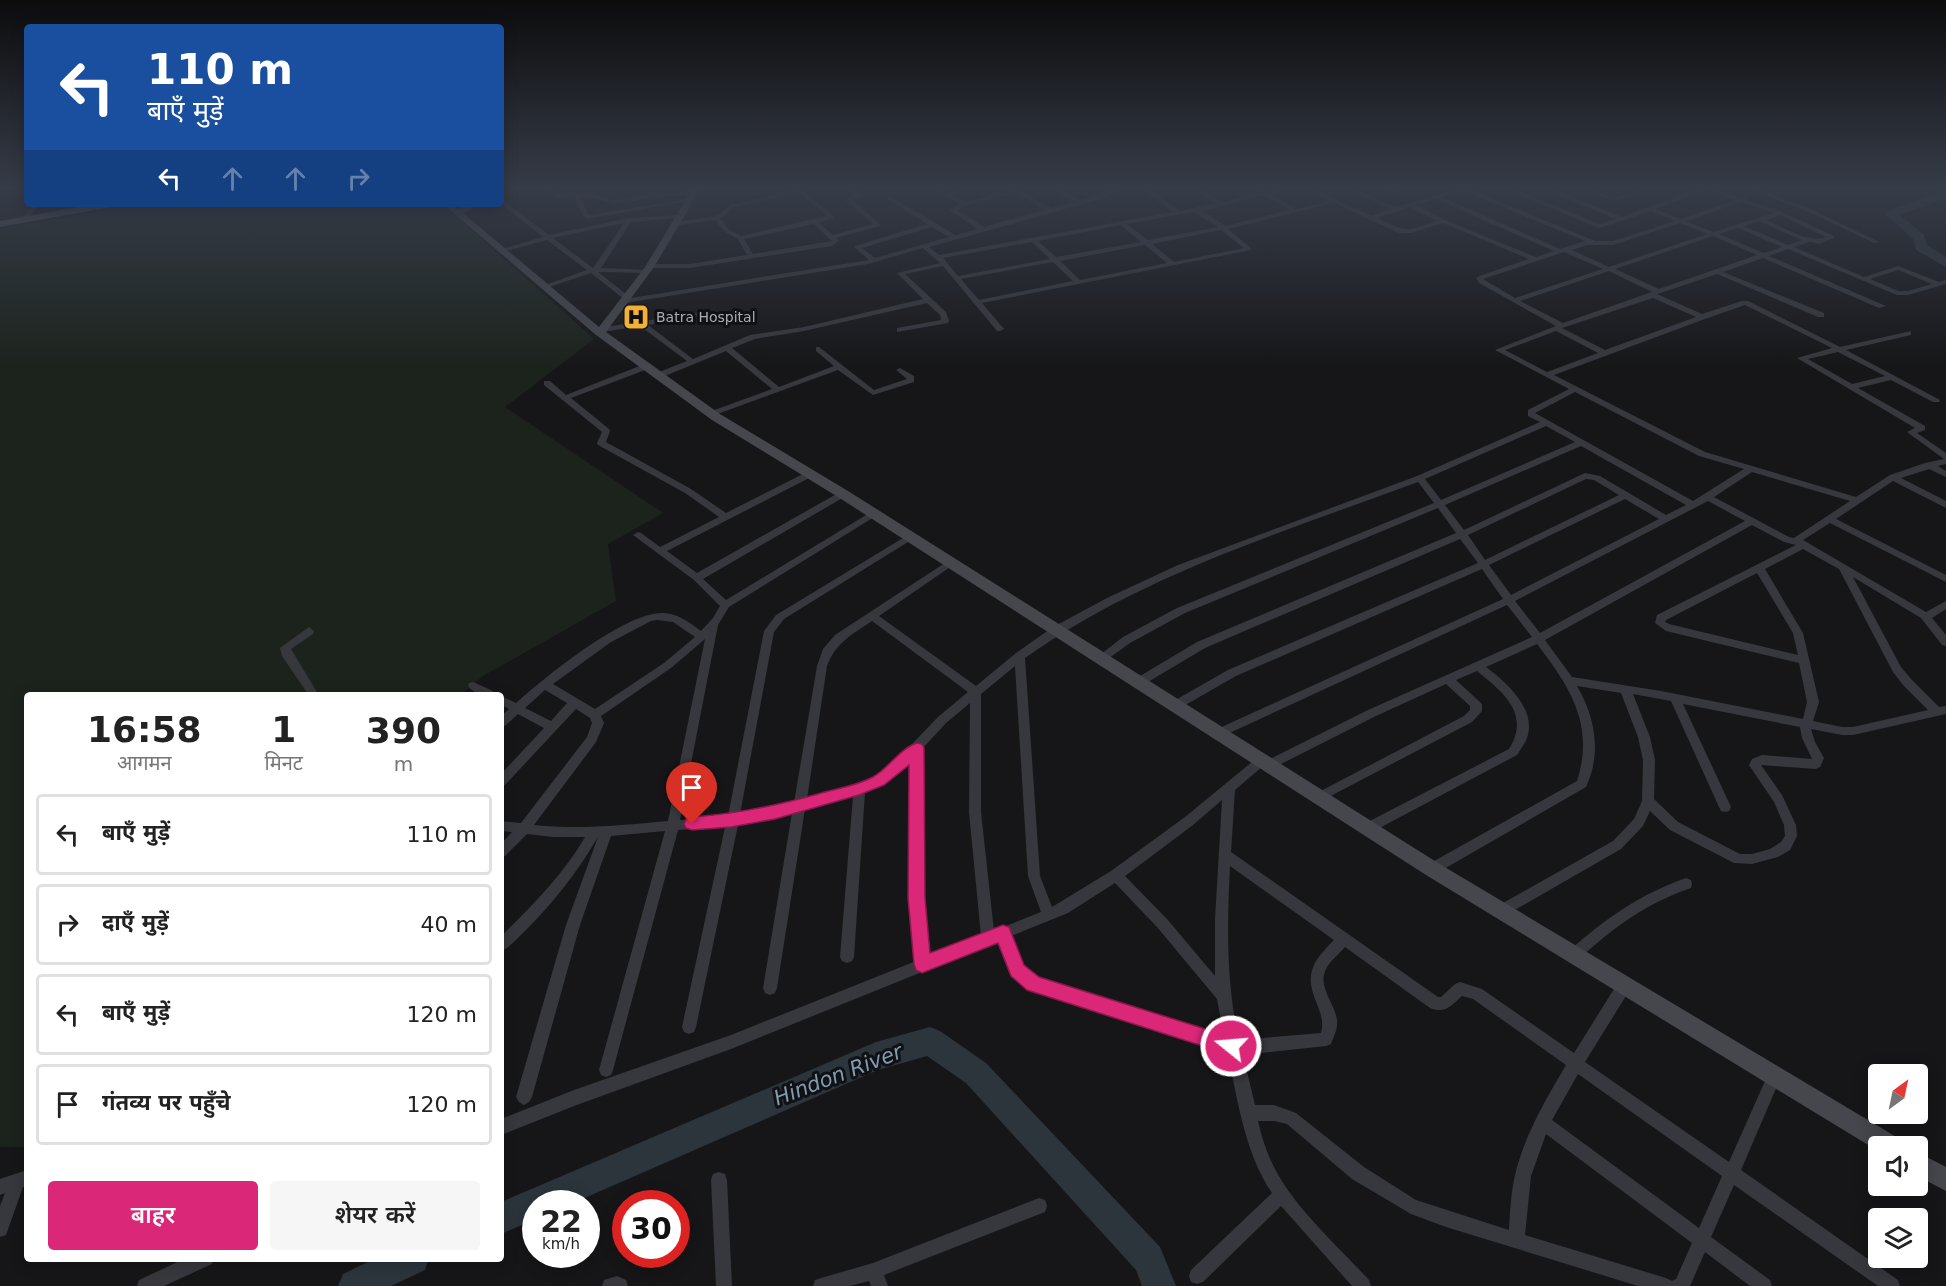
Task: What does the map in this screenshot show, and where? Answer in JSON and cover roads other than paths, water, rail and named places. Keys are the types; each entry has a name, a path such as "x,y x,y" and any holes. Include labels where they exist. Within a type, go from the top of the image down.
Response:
{"street":[{"path":"500,248 544,287 651,372 712,414 843,494 1432,869 1873,1136"},
{"path":"502,250 509,248"},
{"path":"563,248 594,270 626,299"},
{"path":"594,270 609,248"},
{"path":"601,332 648,269 660,248"},
{"path":"747,248 752,256"},
{"path":"544,287 594,270 690,266 805,248"},
{"path":"858,248 873,260"},
{"path":"626,299 873,260 918,248"},
{"path":"924,248 945,264 1000,329"},
{"path":"938,257 989,248"},
{"path":"1042,248 1079,283"},
{"path":"957,278 1120,248"},
{"path":"1153,248 1173,264"},
{"path":"977,302 1248,248"},
{"path":"1508,248 1537,260"},
{"path":"1557,248 1609,269 1702,317"},
{"path":"1576,248 1479,278 1604,353"},
{"path":"1515,300 1671,248"},
{"path":"1747,248 1882,306"},
{"path":"1785,248 1499,350 1702,454 1856,500"},
{"path":"1790,248 1902,294 1942,283"},
{"path":"900,330 945,321 943,314 900,273 945,264"},
{"path":"1863,279 1898,268 1942,283"},
{"path":"1716,271 1821,315"},
{"path":"1546,375 1767,293"},
{"path":"565,398 693,362 753,337 804,329 929,300"},
{"path":"1742,303 1936,400"},
{"path":"601,332 705,313"},
{"path":"642,324 693,362"},
{"path":"1908,333 1801,358 1922,428 1911,432 1946,459"},
{"path":"727,348 777,388"},
{"path":"819,349 873,393 910,380 911,378 900,370"},
{"path":"712,414 777,388 839,367"},
{"path":"1851,387 1892,377"},
{"path":"547,383 606,430 602,443 688,491 726,517"},
{"path":"1574,389 1530,412 1545,423 1693,505"},
{"path":"504,826 553,832 600,831 731,821 801,806 859,789 879,781 893,771 942,720 1020,657 1057,630 1111,600 1181,567 1420,478 1545,423"},
{"path":"1101,658 1127,638 1174,612 1441,504 1581,443"},
{"path":"1804,661 1672,629 1660,623 1661,618 1800,543 1856,500 1893,477 1946,459"},
{"path":"1929,465 1946,474"},
{"path":"1220,733 1509,600 1708,497 1752,468"},
{"path":"661,550 810,474"},
{"path":"1139,682 1201,645 1463,534 1585,476 1597,478 1666,519"},
{"path":"1893,477 1946,505"},
{"path":"1420,478 1568,680 1586,716 1590,740 1590,761 1582,784 1432,869"},
{"path":"697,578 843,494"},
{"path":"1176,705 1232,673 1484,564 1626,495"},
{"path":"1708,497 1787,540 1800,543 1914,608 1926,617 1946,642"},
{"path":"595,715 665,666 702,636 725,605 874,514"},
{"path":"1830,519 1946,579"},
{"path":"504,1126 730,1042 1063,909 1116,875 1265,763 1538,639 1752,521"},
{"path":"638,536 661,550 697,578 725,605"},
{"path":"689,1027 769,631 780,617 911,537"},
{"path":"770,988 822,666 827,652 839,638 951,563"},
{"path":"1648,801 1674,826 1732,857 1750,861 1782,850 1790,843 1792,835 1789,819 1755,765 1756,762 1762,760 1816,764 1818,758 1809,740 1806,725 1813,713 1814,702 1793,622 1759,567"},
{"path":"1843,567 1897,669 1907,682 1942,711"},
{"path":"1926,617 1946,604"},
{"path":"504,720 571,663 648,618 661,614 672,616 702,636"},
{"path":"872,616 976,692"},
{"path":"606,1070 672,825 708,661 713,624"},
{"path":"309,631 285,648 312,692"},
{"path":"1020,657 1034,876 1048,914"},
{"path":"1368,828 1513,752 1521,743 1525,730 1515,700 1507,690 1477,665"},
{"path":"1319,796 1468,719 1476,711 1476,704 1447,679"},
{"path":"1568,680 1675,698 1806,725 1853,731 1942,711"},
{"path":"504,849 524,829 592,739 598,723 595,715 544,684"},
{"path":"473,687 484,692"},
{"path":"1501,911 1617,845 1639,822 1648,801 1648,760 1644,737 1625,689"},
{"path":"976,692 975,812 988,939"},
{"path":"1675,698 1725,807"},
{"path":"504,702 551,726"},
{"path":"504,779 574,702"},
{"path":"917,748 917,898 922,964"},
{"path":"1229,788 1221,932 1224,997 1231,1046 1255,1145 1270,1176 1282,1194 1363,1286"},
{"path":"847,957 859,789"},
{"path":"504,942 556,890 600,831"},
{"path":"524,1097 600,831"},
{"path":"1225,855 1435,1003 1443,1004 1461,989 1477,994 1576,1066 1892,1286"},
{"path":"1116,875 1162,923 1224,997"},
{"path":"1574,955 1629,909 1654,895 1686,884"},
{"path":"1003,933 1017,970 1033,984 1231,1046 1244,1048 1326,1039 1331,1030 1331,1021 1317,984 1317,974 1321,964 1345,938"},
{"path":"1516,1241 1524,1170 1543,1123 1624,986"},
{"path":"1679,1286 1682,1285 1774,1077"},
{"path":"1249,1113 1274,1113 1291,1118 1359,1173 1411,1206 1516,1241 1666,1286"},
{"path":"1543,1123 1764,1286"},
{"path":"1928,1170 1945,1180"},
{"path":"0,1187 22,1180"},
{"path":"0,1229 22,1180"},
{"path":"719,1180 724,1286"},
{"path":"1197,1276 1282,1194"},
{"path":"821,1286 876,1279 1039,1206"},
{"path":"145,1286 197,1262"},
{"path":"610,1286 620,1286"}],"waterway":[{"name":"Hindon River","path":"1923,248 1946,263"},
{"name":"Hindon River","path":"504,1217 876,1056 930,1041 976,1073 1148,1259 1159,1286"},
{"name":"Hindon River","path":"355,1286 405,1262"}],"place":[{"name":"Batra Hospital","path":"636,317"}]}
